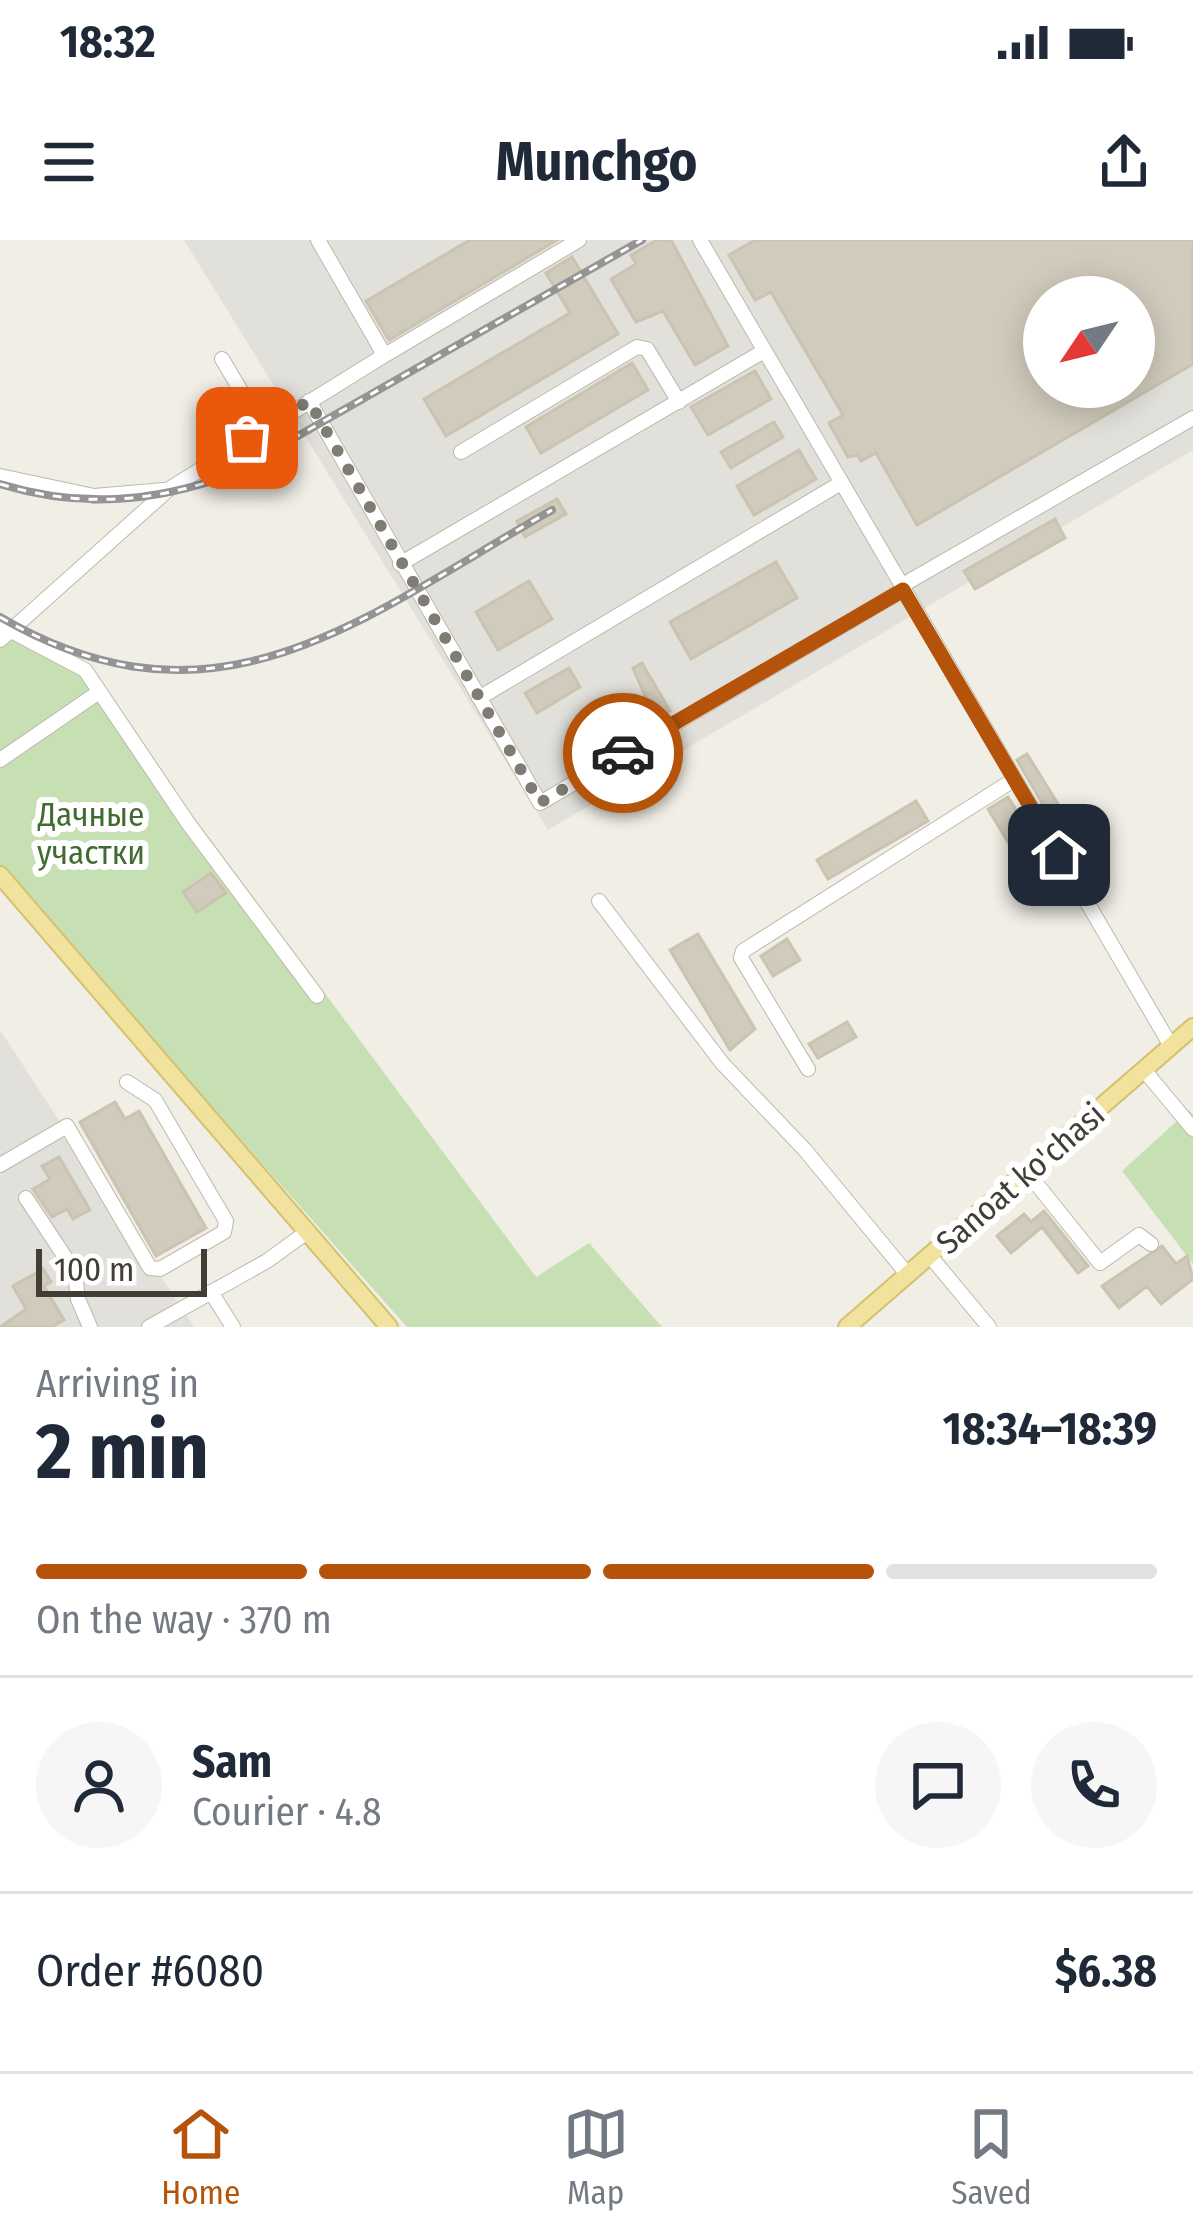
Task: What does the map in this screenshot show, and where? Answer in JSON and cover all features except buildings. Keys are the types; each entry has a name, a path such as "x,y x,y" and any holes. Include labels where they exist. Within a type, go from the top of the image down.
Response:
{"main road":[{"path":"0,875 388,1327"},
{"name":"Sanoat ko'chasi","path":"847,1327 1193,1027"}],"street":[{"path":"319,240 382,351 380,358"},
{"path":"316,996 78,664 3,632 169,489 579,240"},
{"path":"700,240 1171,1046"},
{"path":"461,452 637,347 647,349 679,402"},
{"path":"400,564 764,351"},
{"path":"222,359 263,428"},
{"path":"309,401 540,803 1193,418"},
{"path":"0,476 94,496 169,489"},
{"path":"479,698 842,483"},
{"path":"0,760 99,692"},
{"path":"808,1069 741,958 743,951 1015,779"},
{"path":"599,901 722,1063 805,1150 908,1275"},
{"path":"1144,1070 1193,1129"},
{"path":"0,1165 67,1126 150,1268 160,1269 224,1232 226,1221 154,1100 128,1082"},
{"path":"1028,1172 1100,1263 1139,1235 1151,1244"},
{"path":"26,1198 75,1272 78,1299 90,1327"},
{"path":"149,1327 307,1232"},
{"path":"930,1256 989,1327"},
{"path":"211,1292 233,1327"}],"shaded area":[{"path":"184,240 1193,240 1193,450 548,830"},
{"path":"0,1030 194,1327 0,1327"}],"green space":[{"name":"Дачные участки","path":"0,634 88,675 536,1277 589,1243 662,1327 407,1327 0,868"},
{"path":"1189,1110 1193,1115 1193,1264 1122,1171"}],"railway":[{"path":"0,484 58,497 115,499 172,492 229,475 642,240"},
{"path":"0,617 79,653 152,669 221,667 288,651 353,624 552,510"}],"way so far":[{"path":"247,438 309,401 540,803 623,753"}],"route":[{"path":"623,753 903,590 1059,855"}]}
